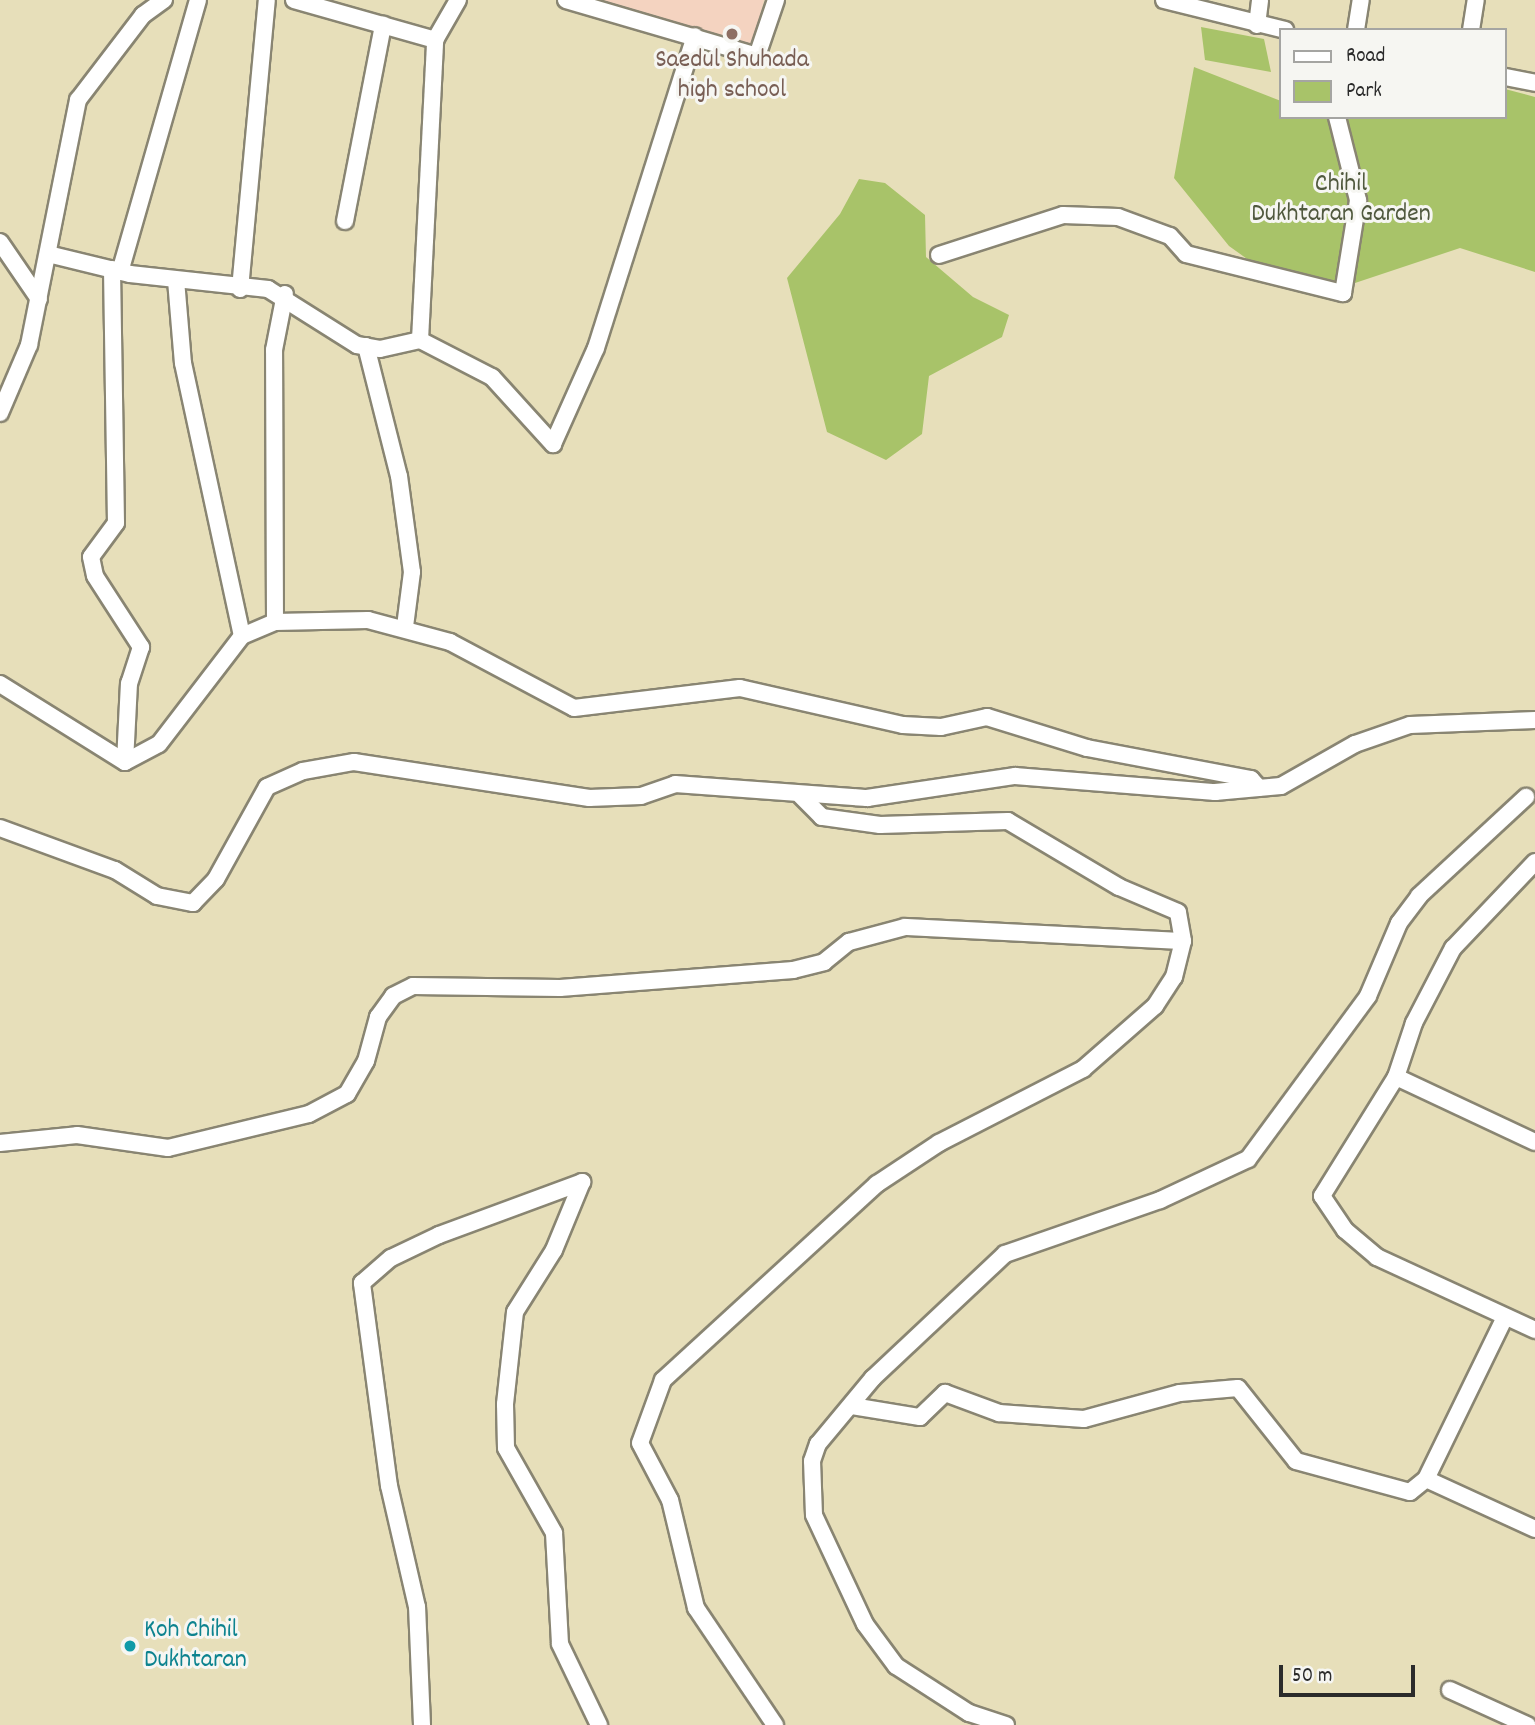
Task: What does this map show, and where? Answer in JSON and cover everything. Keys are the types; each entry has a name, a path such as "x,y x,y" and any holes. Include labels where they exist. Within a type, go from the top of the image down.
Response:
{"street":[{"path":"0,414 29,345 78,100 144,8 164,0"},
{"path":"125,762 129,683 141,647 95,576 91,556 116,523 116,270 198,0"},
{"path":"240,289 267,0"},
{"path":"294,0 435,40"},
{"path":"420,340 435,40 458,0"},
{"path":"566,0 757,56 776,0"},
{"path":"1164,0 1280,29"},
{"path":"1257,25 1260,0"},
{"path":"1356,28 1361,0"},
{"path":"1471,28 1476,0"},
{"path":"345,221 383,25"},
{"path":"48,254 116,270 285,295 366,346 420,340 492,377 553,444 596,348 695,36"},
{"path":"1507,77 1535,83"},
{"path":"939,256 1063,215 1118,217 1170,236 1186,254 1343,293 1358,200 1338,119"},
{"path":"0,243 39,299"},
{"path":"176,280 183,363 220,523 229,598 242,636"},
{"path":"275,622 274,349 285,295"},
{"path":"366,346 392,433 401,488 412,572 405,627"},
{"path":"125,762 159,744 242,636 275,622 368,620 405,627 450,642 574,708 740,688 903,725 941,727 987,718 1087,748 1251,779 1259,788"},
{"path":"0,684 125,762"},
{"path":"0,828 115,870 157,896 193,903 216,878 267,787 316,768 354,762 407,767 589,798 641,796 675,784 801,796 867,798 1015,776 1215,792 1280,786 1355,744 1410,725 1535,720"},
{"path":"775,1725 696,1608 670,1500 640,1443 663,1380 877,1184 939,1143 1083,1069 1155,1006 1174,977 1183,941 1178,912 1119,887 1008,821 880,825 822,817 801,796"},
{"path":"1006,1725 969,1713 896,1666 850,1599 814,1515 812,1461 818,1444 873,1378 1005,1254 1160,1200 1248,1159 1368,996 1399,923 1419,896 1525,797"},
{"path":"1535,862 1453,948 1413,1023 1396,1077 1322,1196 1345,1230 1377,1256 1535,1331"},
{"path":"0,1143 77,1135 190,1146 309,1115 347,1094 366,1061 378,1017 393,996 414,986 560,988 793,970 824,962 849,942 905,927 1183,941"},
{"path":"1396,1077 1535,1142"},
{"path":"422,1725 417,1607 389,1486 362,1283 391,1258 439,1234 582,1182 554,1251 515,1312 505,1404 506,1448 554,1533 562,1651 598,1725"},
{"path":"852,1406 920,1417 945,1393 999,1413 1084,1419 1180,1393 1238,1388 1296,1461 1410,1492 1426,1479 1505,1317"},
{"path":"1426,1479 1535,1529"},
{"path":"1450,1690 1527,1725"}],"shaded area":[{"name":"Saedul Shuhada high school","path":"597,0 764,0 752,48"}],"green space":[{"path":"1201,27 1264,39 1271,72 1205,60"},
{"name":"Chihil Dukhtaran Garden","path":"1194,67 1280,101 1280,119 1507,119 1507,90 1535,97 1535,272 1460,248 1346,286 1257,266 1229,246 1174,178"},
{"path":"859,179 885,183 925,215 926,257 973,297 1009,315 1002,337 929,376 922,434 886,460 827,432 787,278 840,214"}],"place":[{"name":"Saedul Shuhada high school","path":"732,34"},
{"name":"Koh Chihil Dukhtaran","path":"130,1646"}]}
